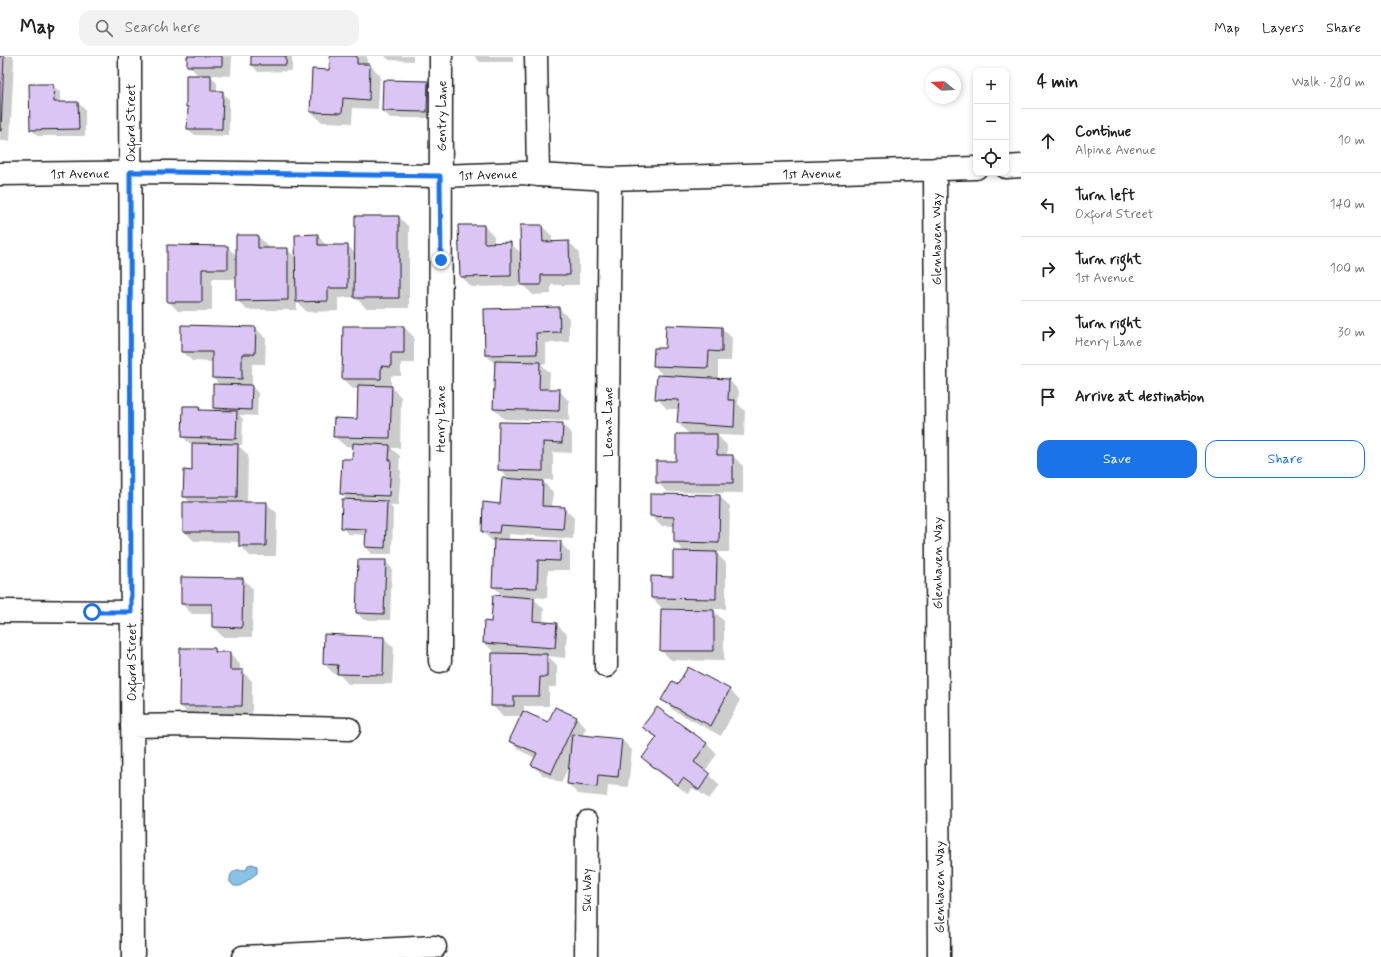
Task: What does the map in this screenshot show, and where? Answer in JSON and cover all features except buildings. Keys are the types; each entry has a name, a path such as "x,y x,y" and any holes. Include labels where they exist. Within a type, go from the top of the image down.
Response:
{"street":[{"name":"Oxford Street","path":"130,56 133,957"},
{"name":"Gentry Lane","path":"440,176 441,56"},
{"path":"536,56 538,175"},
{"path":"1009,167 1021,166"},
{"name":"1st Avenue","path":"0,174 168,172 440,176 524,173 610,179 973,168"},
{"name":"Glenhaven Way","path":"935,169 939,957"},
{"name":"Henry Lane","path":"440,176 440,661"},
{"name":"Leoma Lane","path":"606,666 610,179"},
{"path":"0,611 131,612"},
{"path":"132,726 188,725 349,729"},
{"name":"Ski Way","path":"586,957 587,822"},
{"path":"243,957 435,948"}],"water":[{"path":"252,864 257,866 257,873 240,886 234,886 230,882 231,875 234,871 246,870 248,865"}],"route":[{"path":"92,612 131,612 130,172 440,176 441,260"}]}
